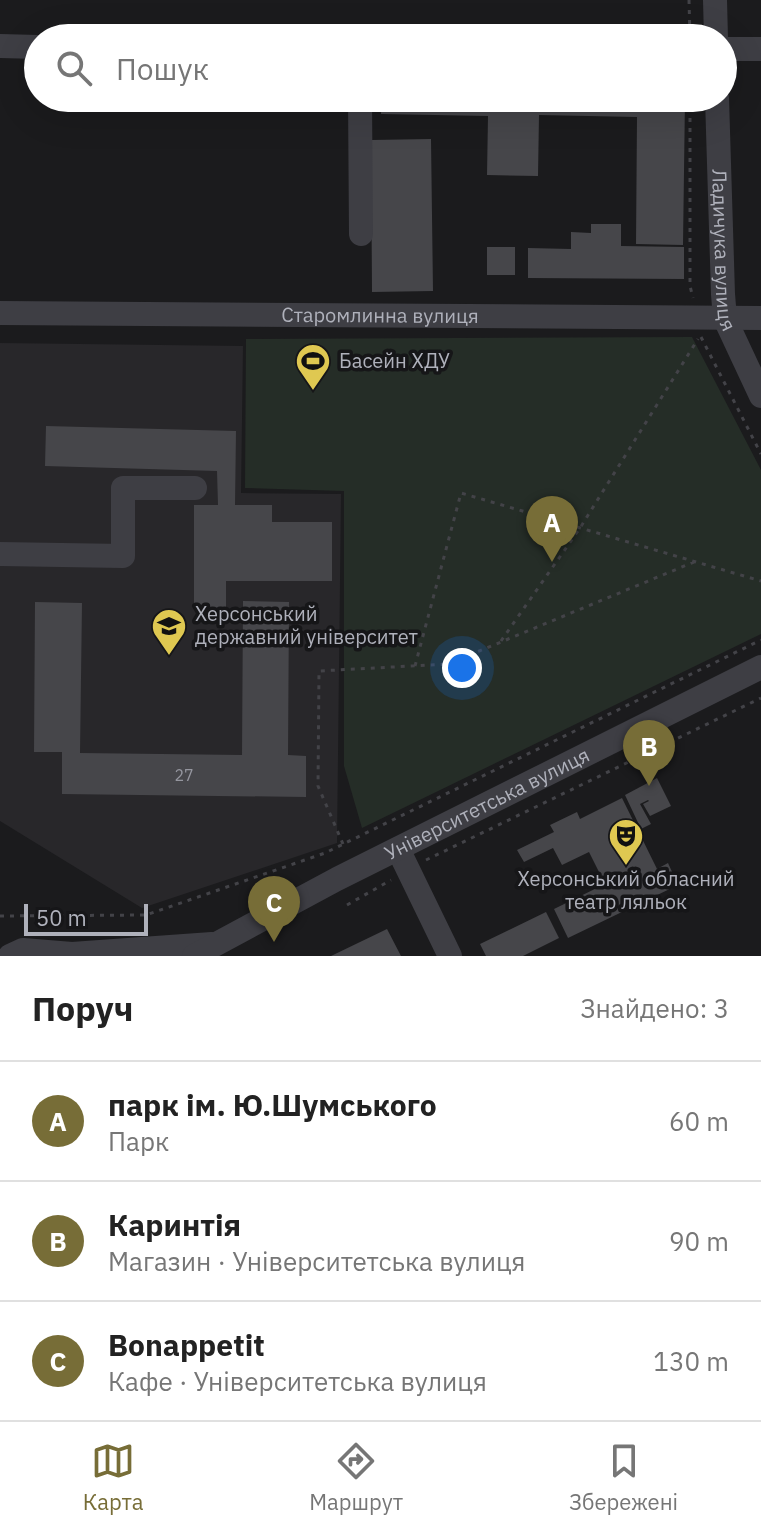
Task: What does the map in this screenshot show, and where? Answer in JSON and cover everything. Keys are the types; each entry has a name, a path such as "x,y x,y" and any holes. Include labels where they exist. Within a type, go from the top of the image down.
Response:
{"street":[{"path":"715,0 716,24"},
{"path":"0,46 24,47"},
{"path":"737,49 761,49"},
{"path":"360,112 361,234"},
{"name":"Ладичука вулиця","path":"717,112 725,319 761,396"},
{"name":"Старомлинна вулиця","path":"0,313 761,318"},
{"path":"0,554 123,556 123,488 195,488"},
{"name":"Університетська вулиця","path":"16,953 204,950 404,859 761,667"},
{"path":"404,859 450,956"},
{"path":"0,938 16,953"}],"path":[{"path":"689,0 690,24"},
{"path":"690,112 690,286 699,318"},
{"path":"500,642 580,528 700,336 761,454"},
{"path":"415,666 461,493 761,581"},
{"path":"343,844 318,786 319,671 448,664 694,562"},
{"path":"0,916 146,915 325,853 761,640"},
{"path":"347,905 404,859 427,860 761,698"}],"shaded area":[{"path":"692,337 761,470 761,634 362,828 344,766 344,491 245,488 246,339"},
{"name":"Херсонський державний університет","path":"0,343 243,346 241,493 341,494 337,843 142,908 0,821"}],"building":[{"path":"685,112 683,245 636,244 637,117 539,115 538,176 487,175 488,116 381,114"},
{"path":"431,139 433,291 372,292 371,140"},
{"path":"591,224 621,224 621,246 684,247 684,279 528,278 528,248 571,249 571,232 591,233"},
{"path":"487,247 515,247 515,275 487,275"},
{"path":"46,426 236,431 235,505 272,505 272,522 332,522 332,581 226,581 226,610 194,610 194,505 218,505 217,471 45,466"},
{"path":"243,601 289,602 288,755 306,756 306,797 62,794 62,752 34,752 35,602 82,603 80,753 242,755"},
{"path":"657,778 671,806 650,816 643,804 649,801 640,804 651,824 641,829 625,795"},
{"name":"Херсонський обласний театр ляльок","path":"622,798 657,869 668,863 678,885 568,938 554,909 605,884 589,852 562,865 553,848 524,862 517,850 554,832 550,825 577,812 580,819"},
{"path":"546,912 559,938 523,956 486,956 480,944"},
{"path":"387,929 401,956 331,956"}],"place":[{"name":"Басейн ХДУ","path":"313,392"},
{"name":"парк ім. Ю.Шумського","path":"552,562"},
{"name":"Херсонський державний університет","path":"169,657"},
{"name":"Каринтія","path":"649,786"},
{"name":"Херсонський обласний театр ляльок","path":"626,867"},
{"name":"Bonappetit","path":"274,942"}]}
